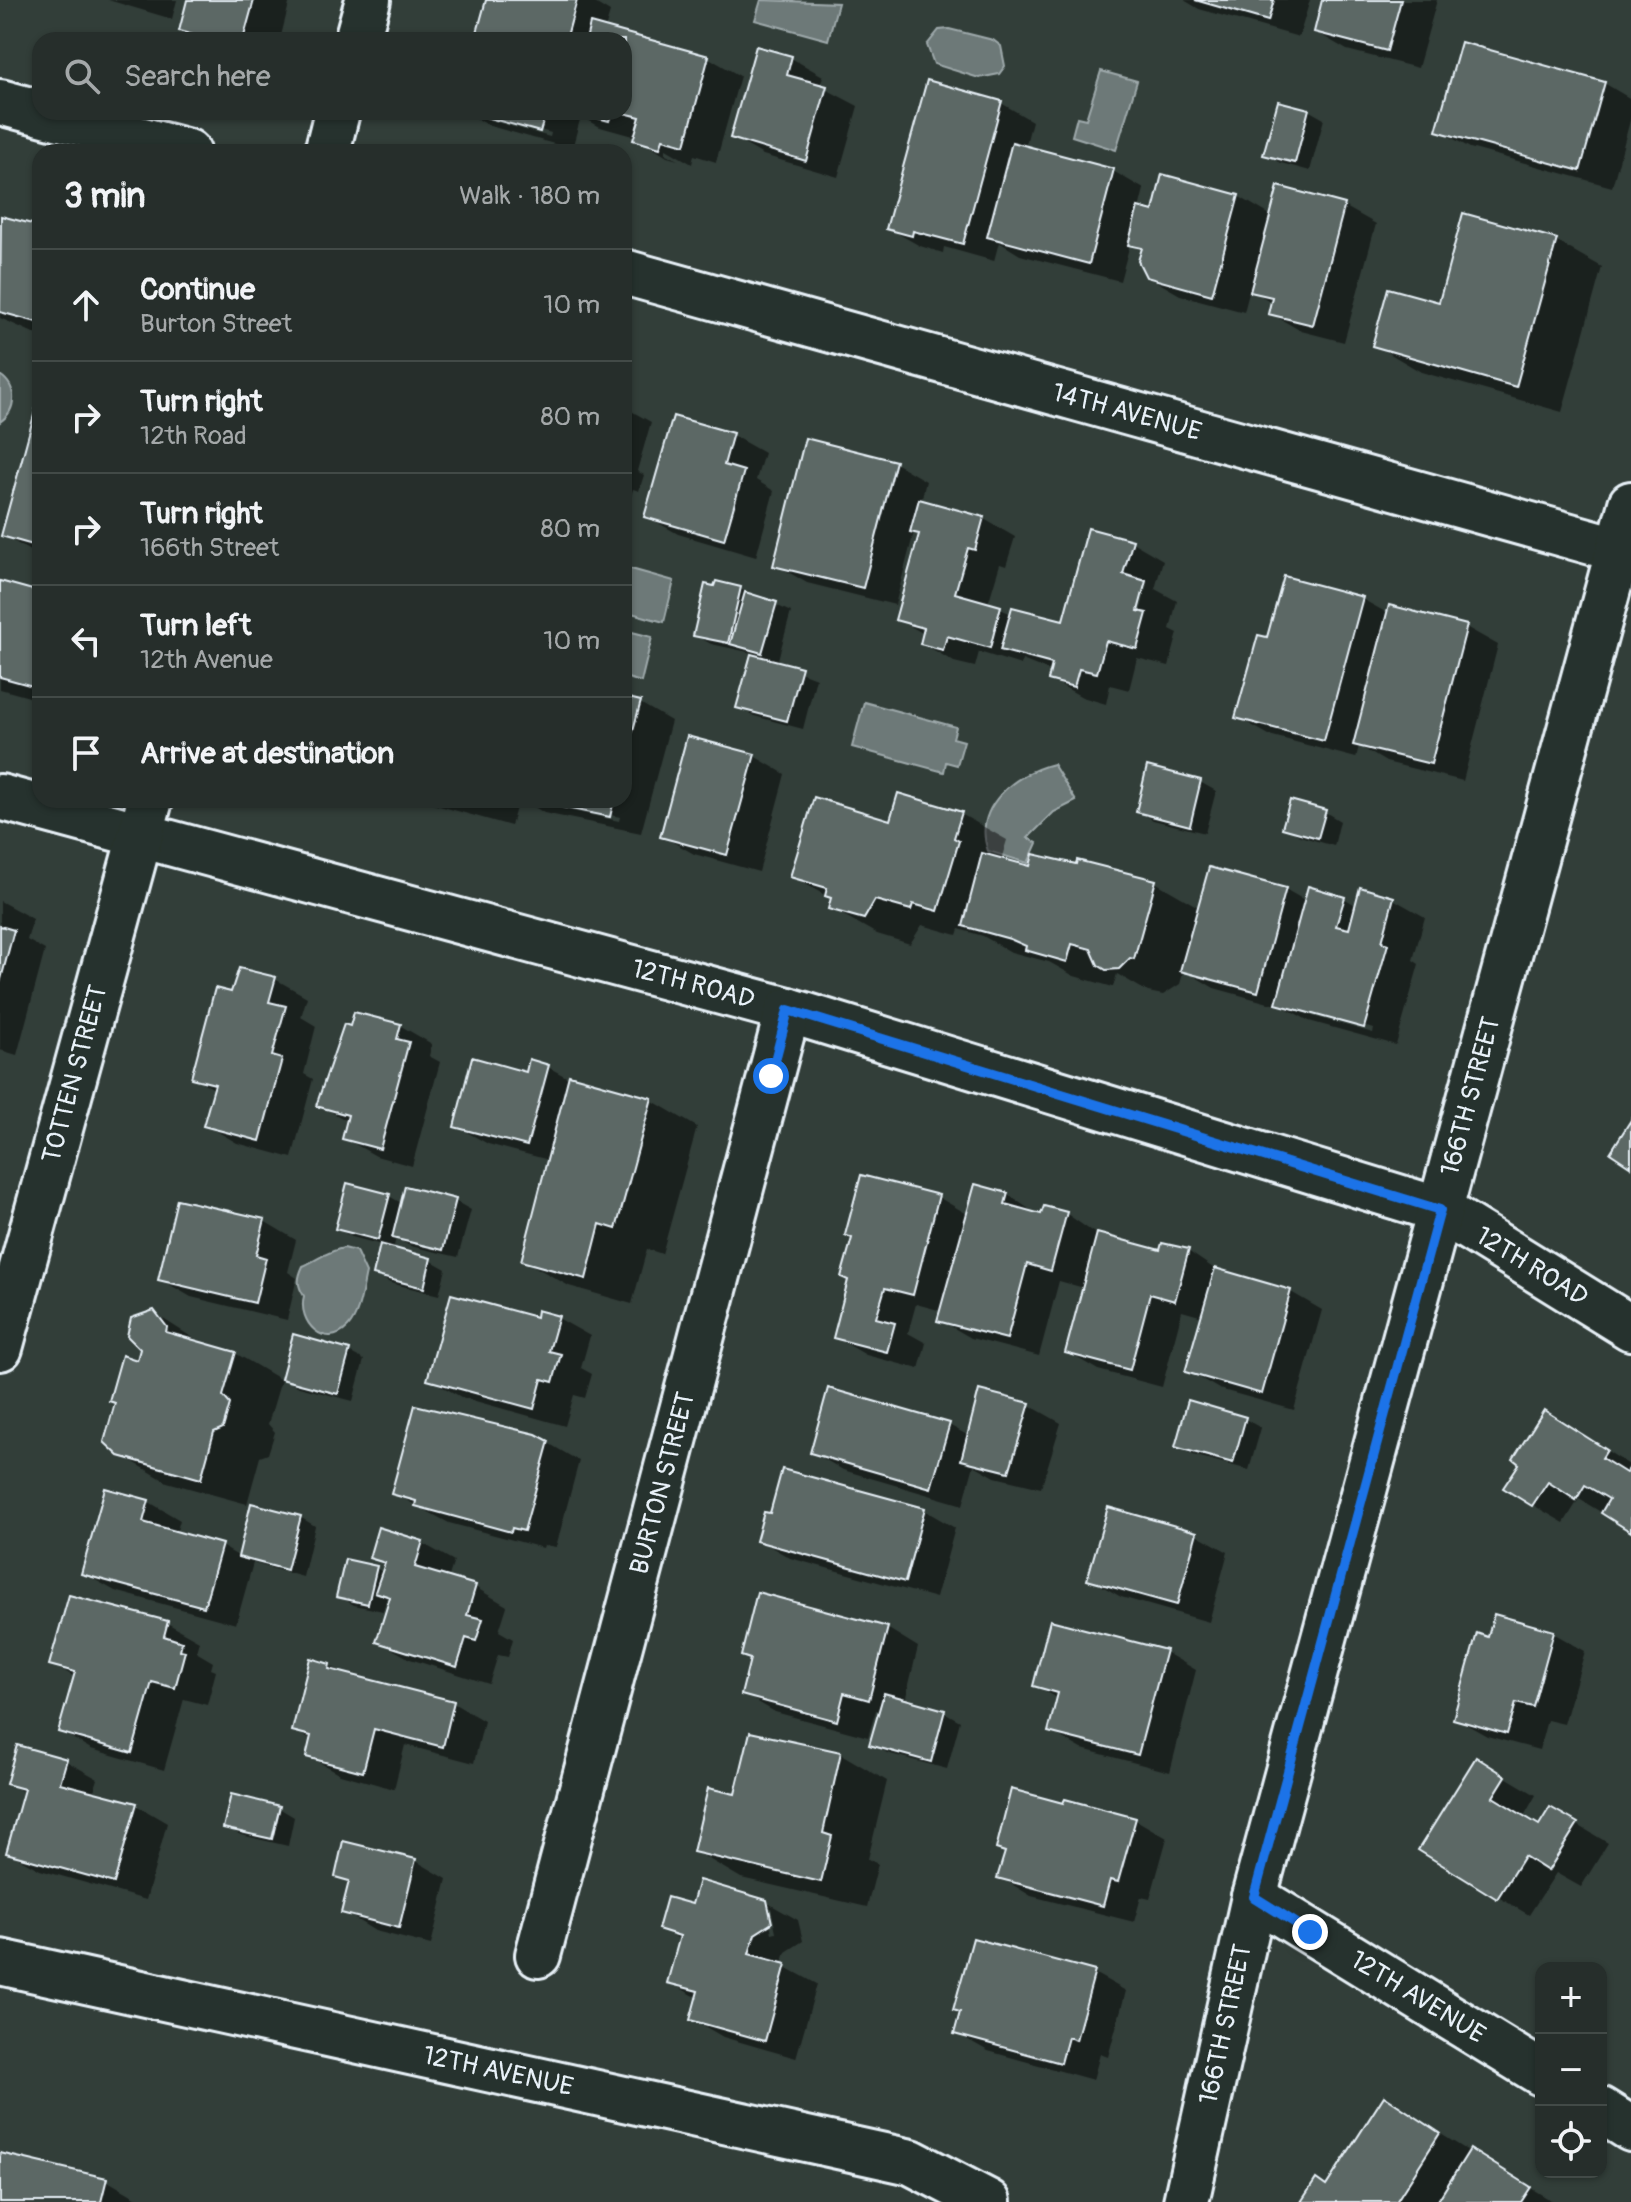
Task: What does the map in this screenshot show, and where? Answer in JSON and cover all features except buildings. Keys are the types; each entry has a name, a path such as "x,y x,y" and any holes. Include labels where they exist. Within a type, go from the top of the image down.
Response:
{"street":[{"path":"359,32 368,0"},
{"path":"0,102 32,111"},
{"path":"68,120 158,144"},
{"path":"329,144 335,120"},
{"name":"14TH AVENUE","path":"632,274 1625,551"},
{"name":"166TH STREET","path":"1186,2202 1254,1897 1440,1210 1625,551 1631,504"},
{"name":"12TH ROAD","path":"0,797 32,801"},
{"name":"12TH ROAD","path":"80,808 145,817 1440,1210 1631,1328"},
{"name":"TOTTEN STREET","path":"0,1348 145,817"},
{"name":"BURTON STREET","path":"538,1955 788,1010"},
{"name":"12TH AVENUE","path":"1254,1897 1535,2069"},
{"name":"12TH AVENUE","path":"0,1962 911,2162 988,2202"},
{"path":"1607,2114 1631,2129"}],"shaded area":[{"path":"761,0 838,3 828,40 755,20"},
{"path":"949,29 993,40 1001,46 1005,66 999,74 979,78 934,64 927,45 939,30"},
{"path":"1101,71 1137,81 1116,150 1072,136 1077,117 1086,119"},
{"path":"0,375 10,386 13,398 10,411 0,422"},
{"path":"632,569 674,581 664,622 632,613"},
{"path":"632,632 652,637 641,682 632,679"},
{"path":"864,702 956,727 953,738 964,741 957,765 946,762 944,772 852,747"},
{"path":"1053,764 1076,801 1054,812 1028,838 1037,843 1028,863 988,851 986,820 1001,794 1025,775"},
{"path":"344,1248 356,1251 366,1273 360,1302 348,1327 339,1334 322,1335 309,1324 305,1315 300,1275 303,1266"}],"route":[{"path":"771,1076 788,1010 1440,1210 1254,1897 1310,1932"}]}
